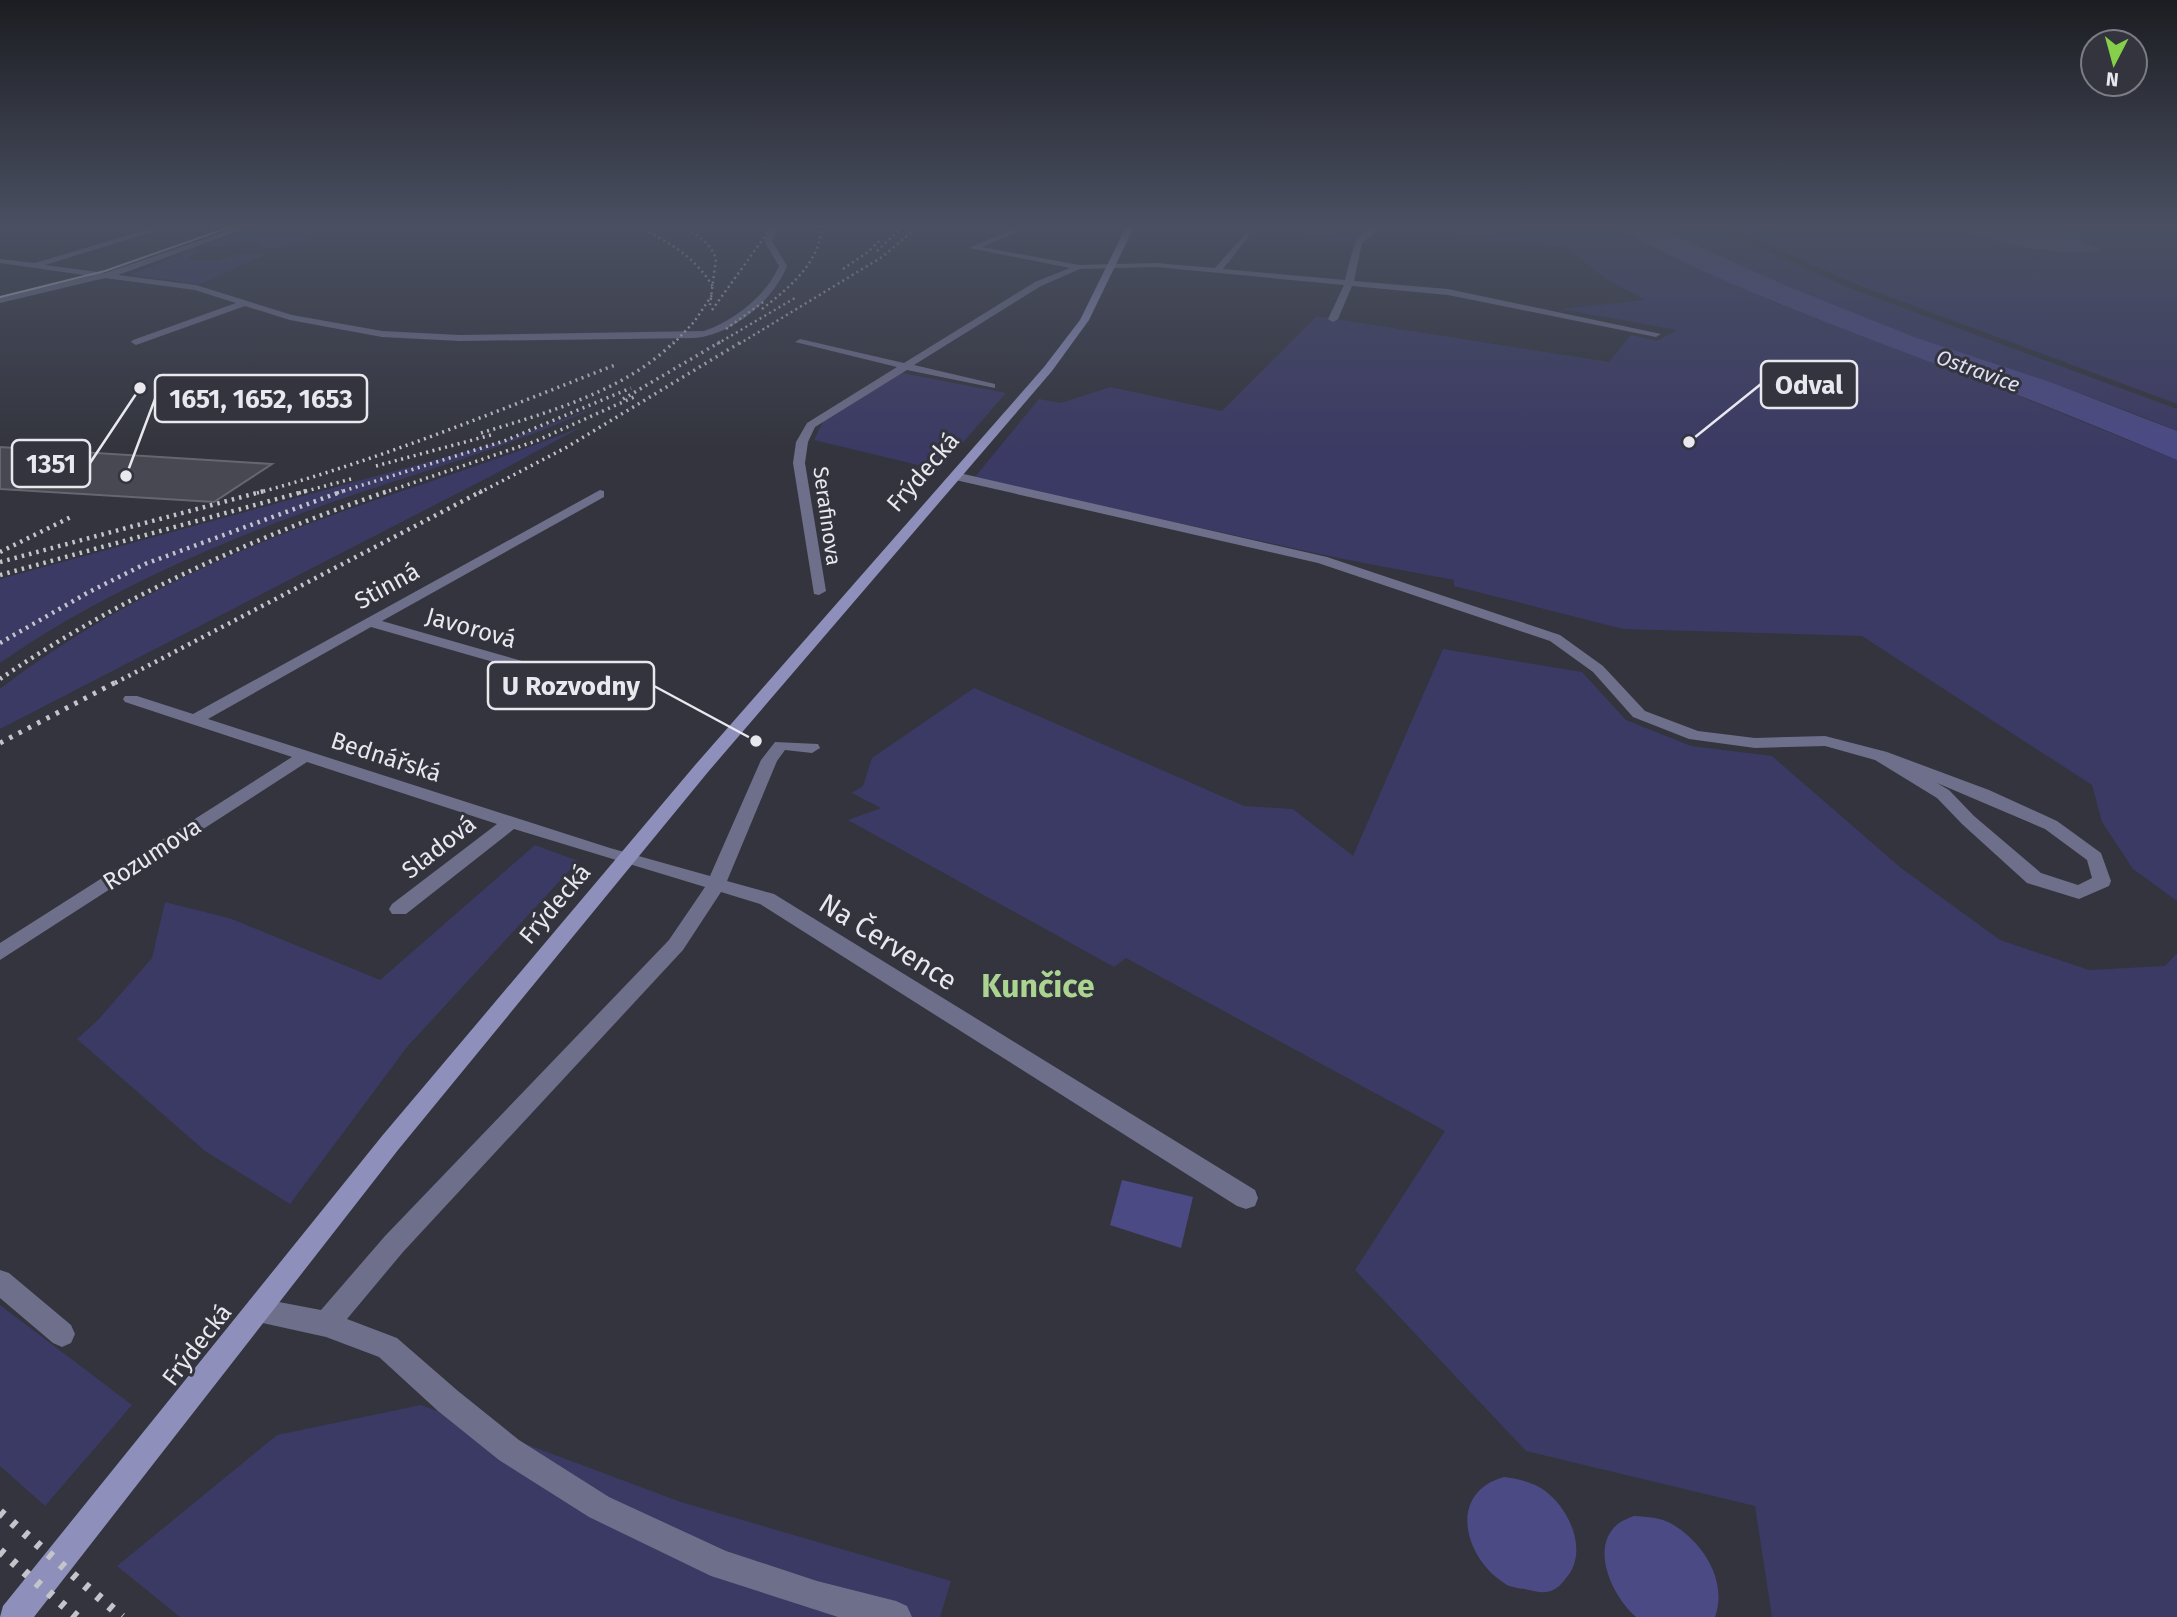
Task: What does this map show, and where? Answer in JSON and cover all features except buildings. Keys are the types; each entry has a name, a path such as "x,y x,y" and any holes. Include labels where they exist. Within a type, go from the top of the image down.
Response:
{"main road":[{"name":"Frýdecká","path":"14,1617 390,1143 804,647 955,477 1065,347 1094,300"}],"street":[{"path":"236,300 320,324 382,334 460,338 609,338 704,334 724,326 755,300"},
{"name":"Serafinova","path":"819,591 799,463 802,442 811,425 1013,300"},
{"path":"1334,319 1342,300"},
{"path":"1496,300 1656,334"},
{"path":"136,342 244,303"},
{"path":"800,342 991,386"},
{"path":"955,477 1322,560 1555,638 1598,669 1639,714 1696,736 1755,743 1825,741 1881,756 1983,794 2051,825 2095,857 2102,881 2078,892 2034,878 1968,820 1943,794 1881,756"},
{"name":"Stinná","path":"196,719 600,494"},
{"name":"Javorová","path":"369,622 642,700"},
{"name":"Bednářská","path":"131,699 627,859"},
{"path":"326,1324 394,1244 676,945 716,885 769,760 781,745 812,748"},
{"name":"Rozumova","path":"0,953 304,756"},
{"name":"Sladová","path":"399,909 510,823"},
{"name":"Na Července","path":"627,859 767,899 1246,1198"},
{"path":"0,1282 62,1334"},
{"path":"258,1310 326,1324 388,1347 448,1401 509,1450 599,1507 722,1565 817,1596 896,1617"}],"shaded area":[{"path":"1641,300 1770,300 1977,379 2177,460 2177,901 2133,869 2102,822 2092,785 1862,636 1623,629 1454,586 1454,580 1343,559 974,478 1039,399 1061,403 1110,387 1222,411 1317,316 1609,362 1631,335 1657,341 1677,330 1561,309"},
{"path":"1821,300 1883,300 2177,409 2177,431 2080,394 1882,326"},
{"path":"1899,300 2177,300 2177,404"},
{"path":"902,373 1006,393 939,470 814,440 824,420"},
{"path":"599,406 463,459 324,505 198,555 76,615 0,663 0,579 504,441"},
{"path":"583,426 0,729 0,689 79,635 162,588 293,530"},
{"path":"1443,649 1582,672 1626,720 1691,746 1772,756 1901,868 2000,940 2089,970 2165,966 2177,953 2177,1617 1772,1617 1755,1506 1526,1451 1355,1270 1445,1131 1126,958 1114,967 848,820 881,808 852,793 863,786 872,758 974,688 1244,806 1293,809 1353,856"},
{"path":"535,845 578,861 407,1047 290,1204 205,1151 77,1039 98,1020 152,958 165,902 232,919 380,980"},
{"path":"0,1305 132,1405 45,1506 0,1466"},
{"path":"421,1405 681,1502 951,1581 940,1617 180,1617 117,1566 277,1435"}],"water":[{"name":"Ostravice","path":"1772,300 1823,300 1914,337 2050,382 2177,431 2177,460 2026,398"},
{"path":"1122,1180 1193,1197 1181,1248 1110,1225"},
{"path":"1504,1477 1530,1483 1544,1490 1562,1508 1568,1519 1576,1544 1576,1556 1573,1568 1552,1591 1539,1592 1506,1585 1490,1572 1471,1542 1468,1511 1474,1497 1486,1485"},
{"path":"1634,1516 1672,1524 1694,1541 1703,1552 1715,1576 1718,1590 1715,1617 1636,1617 1627,1608 1607,1572 1605,1545 1610,1533 1619,1523"}],"railway":[{"path":"673,344 694,322 708,300"},
{"path":"710,305 711,300"},
{"path":"712,310 719,300"},
{"path":"726,329 765,300"},
{"path":"762,309 773,300"},
{"path":"717,344 791,300"},
{"path":"739,344 811,300"},
{"path":"481,433 558,408 609,387 654,359 674,342"},
{"path":"623,399 720,342"},
{"path":"479,493 567,447 741,342"},
{"path":"257,493 393,450 615,365"},
{"path":"341,492 504,441 631,388"},
{"path":"383,493 536,441 634,397"},
{"path":"376,466 491,435"},
{"path":"299,493 351,479"},
{"path":"0,562 264,491"},
{"path":"0,575 306,491"},
{"path":"0,679 92,622 187,572 286,529 388,491"},
{"path":"115,683 482,491"},
{"path":"0,643 89,592 145,564 341,492"},
{"path":"0,552 73,516"},
{"path":"0,743 118,681"},
{"path":"0,1512 122,1617"},
{"path":"0,1551 77,1617"}],"place":[{"name":"1351","path":"140,388"},
{"name":"Odval","path":"1689,442"},
{"name":"1651, 1652, 1653","path":"126,476"},
{"name":"U Rozvodny","path":"756,741"}],"district":[{"name":"Kunčice","path":"1038,986"}]}
